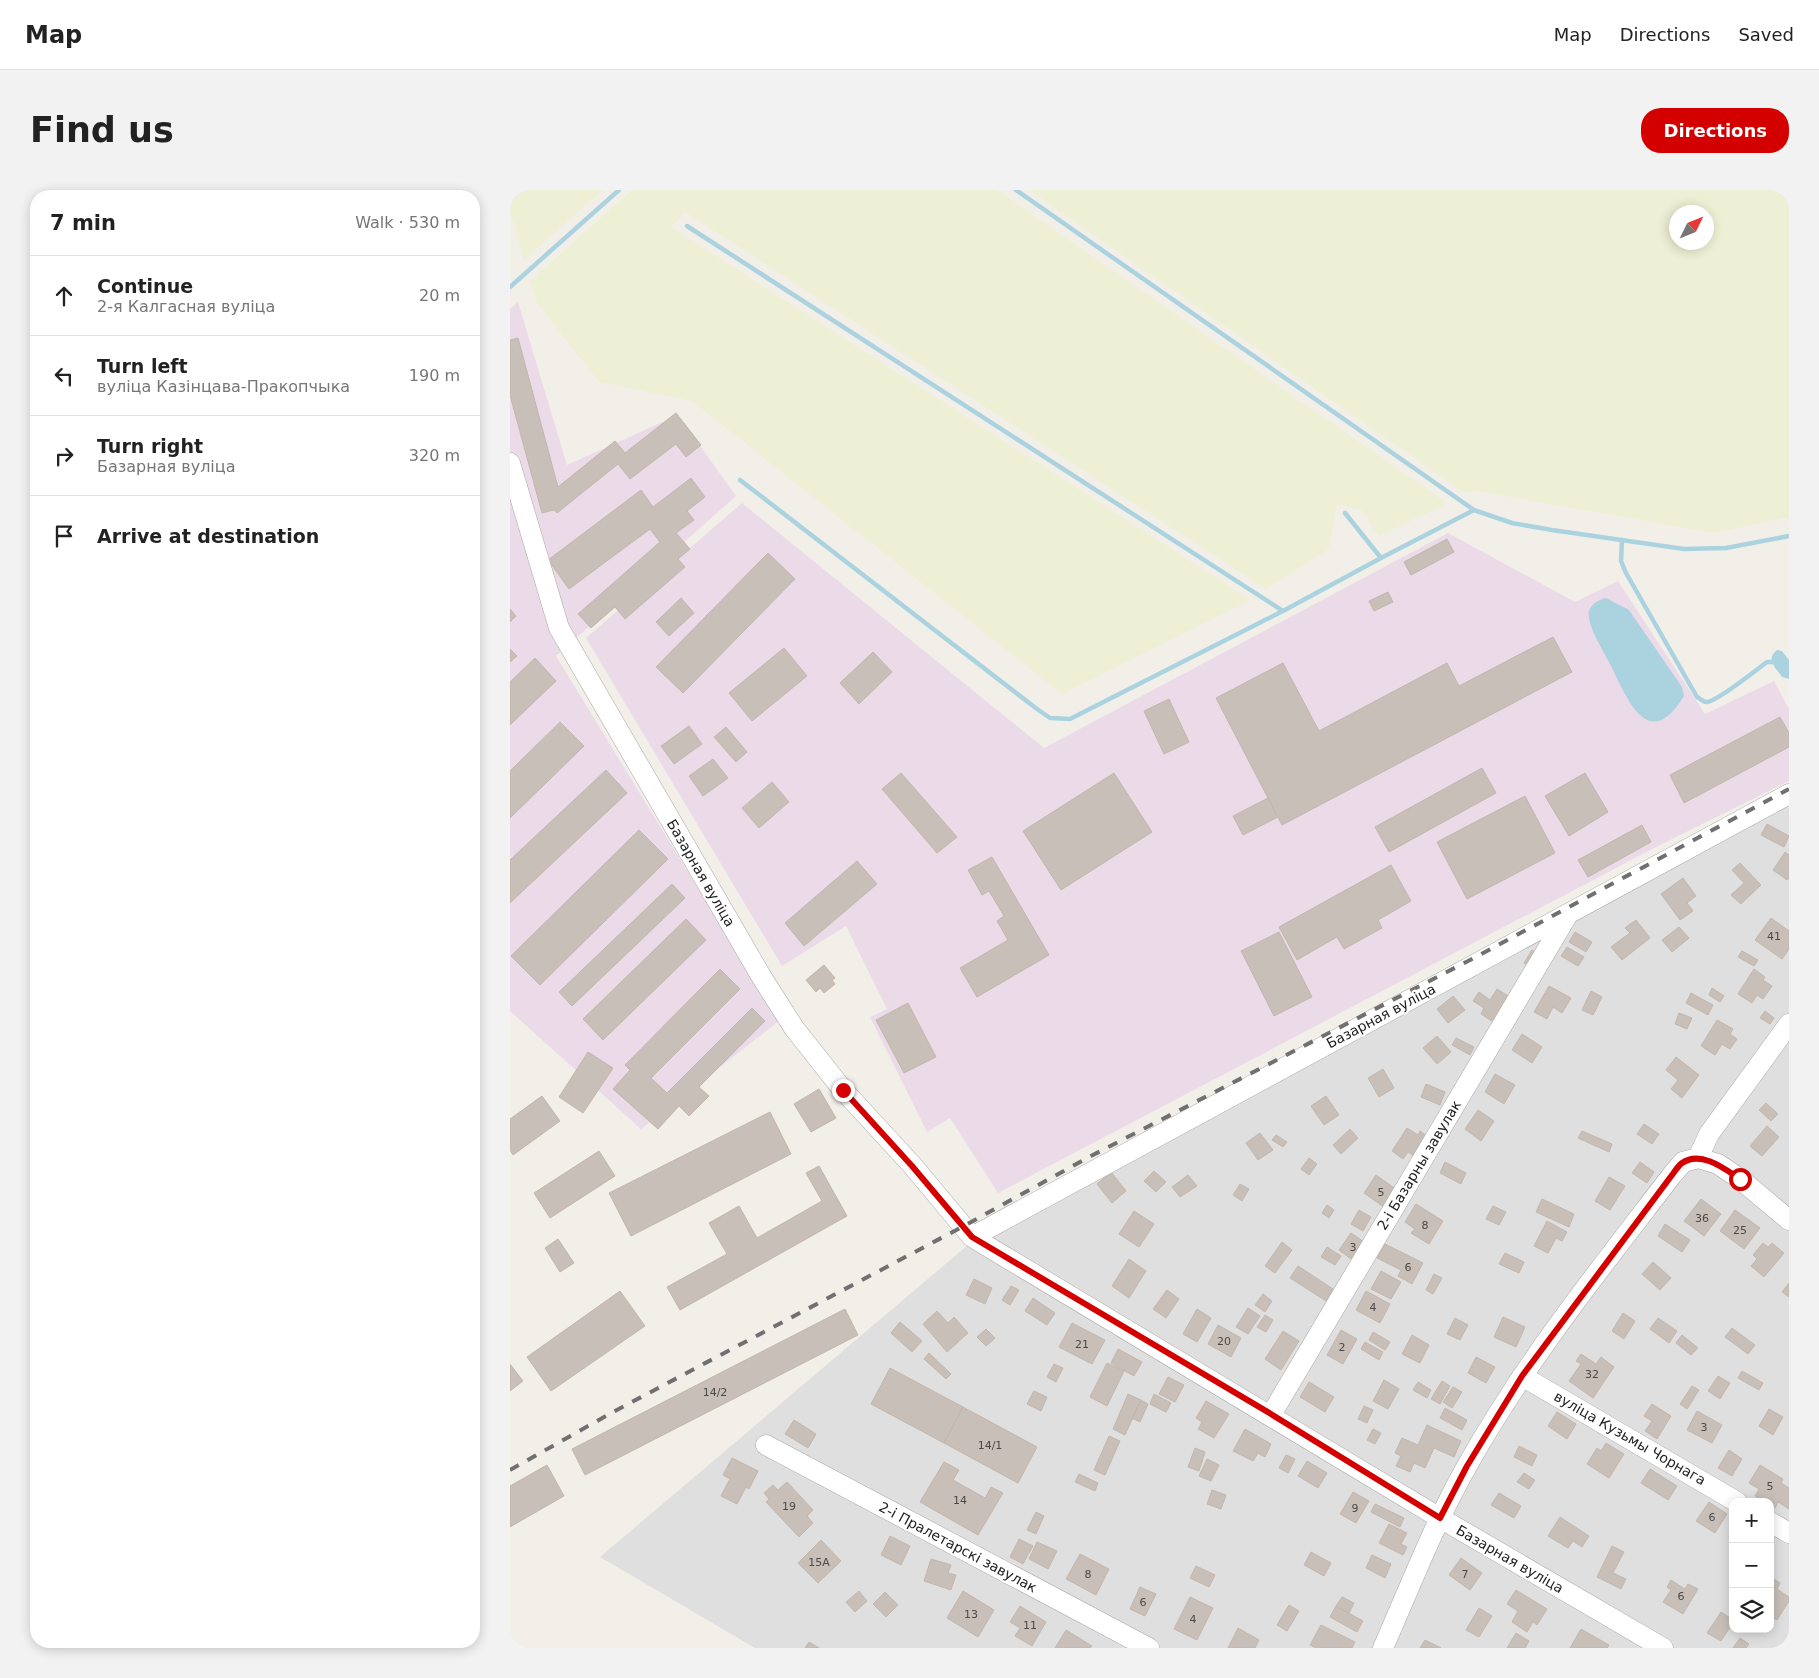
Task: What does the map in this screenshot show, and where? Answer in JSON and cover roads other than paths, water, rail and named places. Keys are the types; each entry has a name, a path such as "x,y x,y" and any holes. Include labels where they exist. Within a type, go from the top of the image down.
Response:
{"street":[{"name":"Базарная вуліца","path":"510,463 559,628 761,976 794,1028 843,1090 912,1166 972,1237 1271,1414 1635,1641 1663,1648"},
{"name":"Базарная вуліца","path":"972,1237 1789,794"},
{"name":"2-і Базарны завулак","path":"1271,1414 1567,916"},
{"path":"1698,1158 1709,1134 1789,1024"},
{"path":"1383,1648 1440,1518 1467,1466 1522,1376 1683,1162 1698,1158 1718,1164 1740,1179 1789,1220"},
{"name":"вуліца Кузьмы Чорнага","path":"1522,1376 1730,1498"},
{"name":"2-і Пралетарскі завулак","path":"766,1446 1149,1648"},
{"path":"1774,1525 1789,1534"}],"water":[{"path":"1606,598 1629,610 1682,687 1684,696 1671,713 1660,721 1649,721 1631,705 1596,638 1590,623 1589,611 1596,602"},
{"path":"1777,650 1782,651 1789,660 1789,679 1782,677 1773,663 1772,657"}],"waterway":[{"path":"510,287 619,190"},
{"path":"1016,190 1474,510 1512,523 1684,549 1726,548 1789,536"},
{"path":"687,226 1283,611"},
{"path":"740,480 1037,709 1050,718 1070,719 1283,611 1474,510"},
{"path":"1345,513 1381,558"},
{"path":"1622,540 1621,561 1626,573 1697,697 1706,702 1712,700 1728,691 1767,662 1776,662"}],"railway":[{"path":"510,1470 613,1412 962,1227 1091,1156 1472,959 1789,789"}]}
